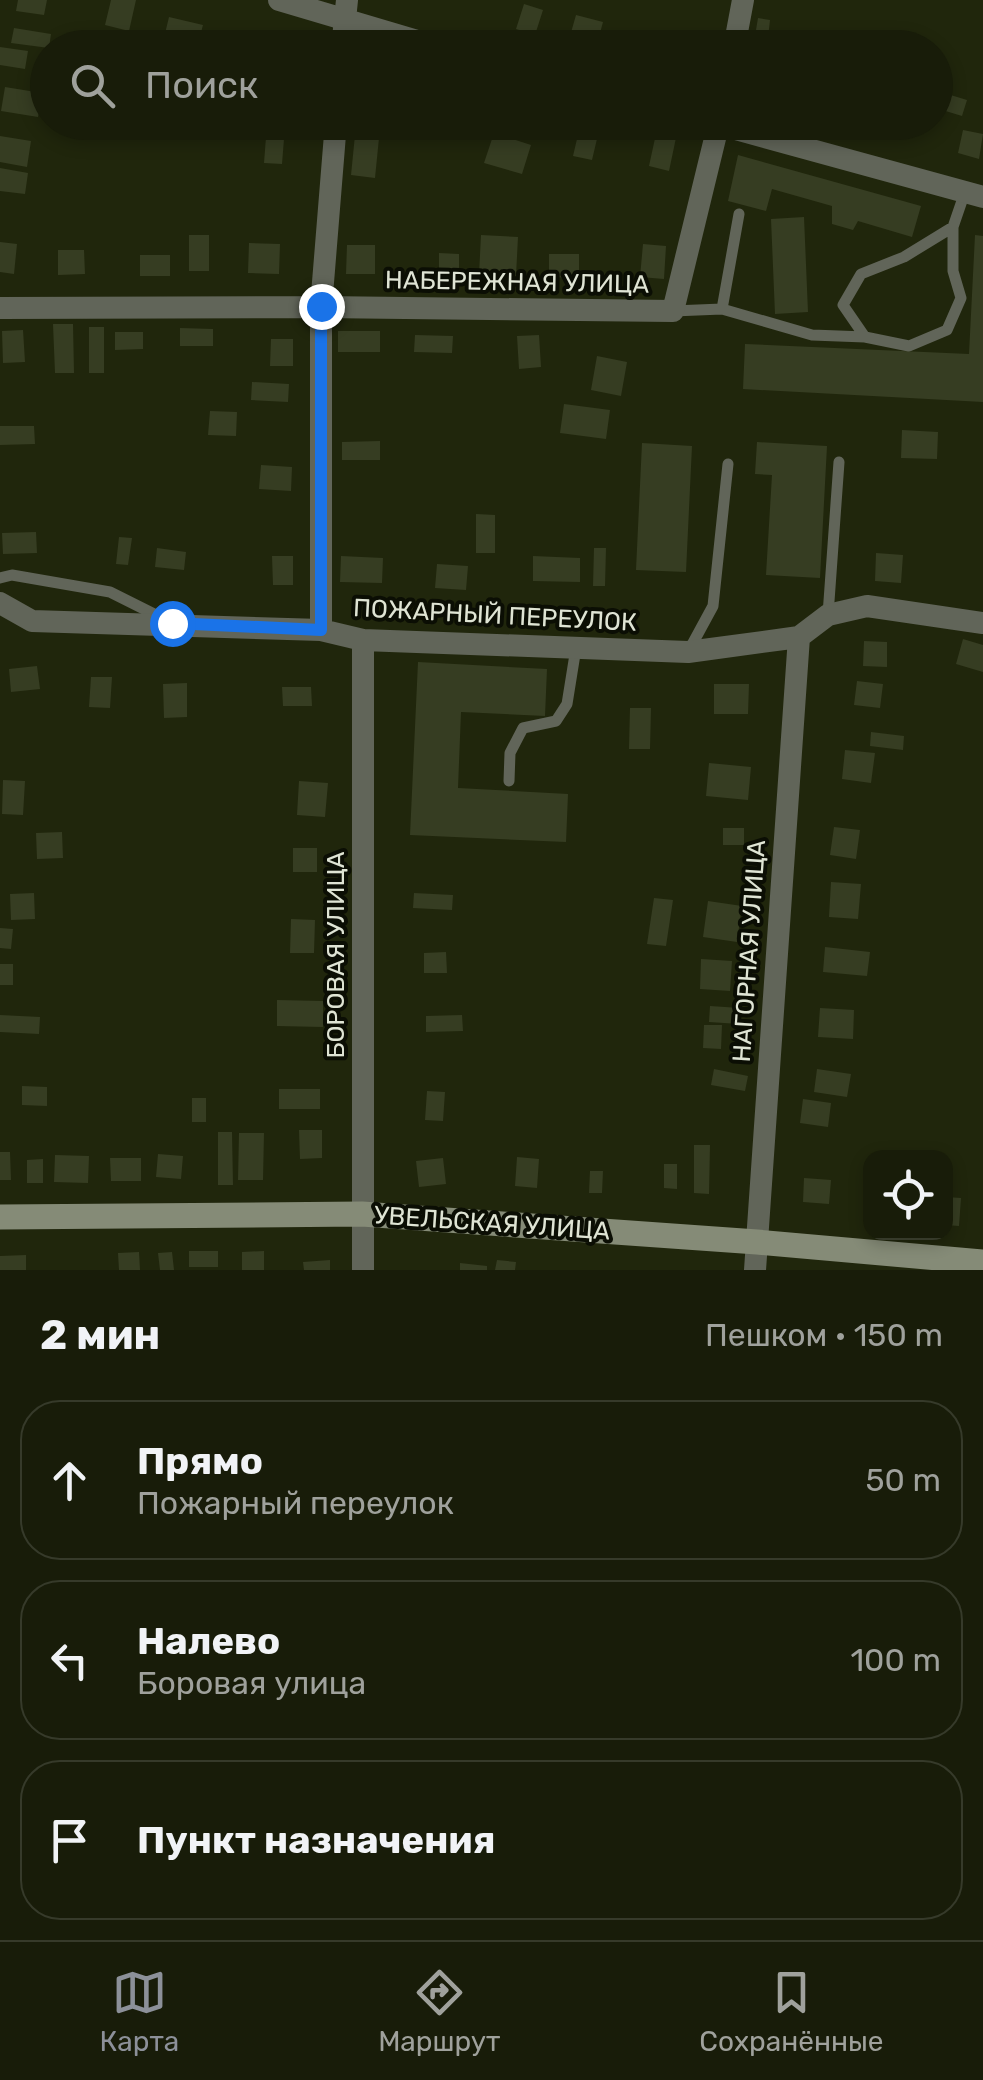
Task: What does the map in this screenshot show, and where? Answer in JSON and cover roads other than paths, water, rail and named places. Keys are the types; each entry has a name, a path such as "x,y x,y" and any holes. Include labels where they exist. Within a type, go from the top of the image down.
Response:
{"street":[{"path":"279,0 346,10 396,30"},
{"path":"737,30 743,0"},
{"path":"321,630 321,306 335,140"},
{"path":"674,311 711,140"},
{"path":"777,140 974,194"},
{"name":"НАБЕРЕЖНАЯ УЛИЦА","path":"0,308 321,306 674,311"},
{"name":"ПОЖАРНЫЙ ПЕРЕУЛОК","path":"0,603 32,621 321,630 363,640 688,652 799,636 828,614 867,606 983,623"},
{"name":"НАГОРНАЯ УЛИЦА","path":"755,1270 799,636"},
{"name":"БОРОВАЯ УЛИЦА","path":"362,1270 363,640"},
{"name":"УВЕЛЬСКАЯ УЛИЦА","path":"0,1217 362,1214 983,1262"}],"lane":[{"path":"865,337 843,306 861,274 904,257 954,227 974,194"},
{"path":"722,310 739,214"},
{"path":"674,311 722,310 812,336 865,337 909,346 947,330 960,298 953,271 954,227"},
{"path":"828,614 840,462"},
{"path":"688,652 714,606 728,464"},
{"path":"0,578 12,575 110,592 172,623"},
{"path":"510,781 510,753 523,728 556,721 567,704 576,648"}]}
